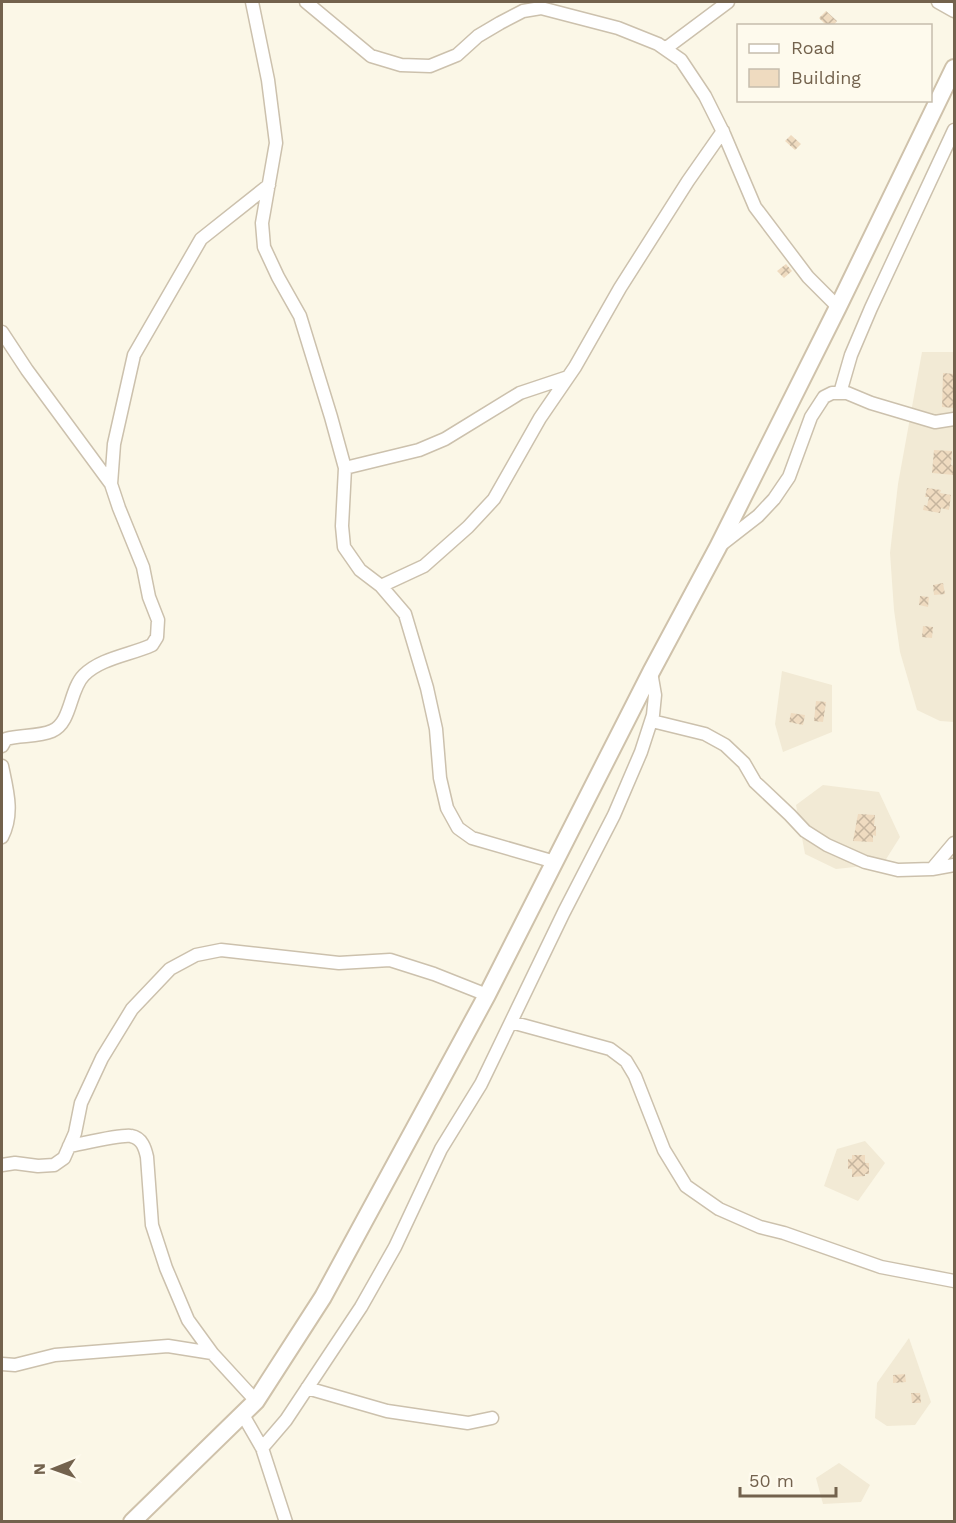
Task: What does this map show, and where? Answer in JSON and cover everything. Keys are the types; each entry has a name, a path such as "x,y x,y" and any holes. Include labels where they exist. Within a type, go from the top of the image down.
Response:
{"main road":[{"path":"132,1521 256,1401 323,1297 487,995 651,672 718,547 838,308 954,68"}],"street":[{"path":"252,2 268,80 276,143 262,223 264,247 300,316 345,468 342,526 344,547 360,570 381,586 405,614 418,653 435,729 440,778 447,808 458,828 472,838 555,862"},
{"path":"306,2 371,56 401,66 430,66 457,55 478,36 500,23 522,11 541,8 618,27 665,49 681,60 705,96 723,131 755,207 808,277 838,308"},
{"path":"665,49 728,2"},
{"path":"938,2 954,11"},
{"path":"840,393 851,355 871,308 954,130"},
{"path":"381,586 424,566 494,499 540,418 568,377 620,288 693,173 723,131"},
{"path":"111,484 114,444 134,355 201,238 269,184"},
{"path":"2,332 27,370 111,484 118,508 143,567 149,597 158,620 157,637 152,645 93,667 82,676 72,694 68,710 60,725 53,731 6,739 2,746"},
{"path":"345,468 419,450 445,439 520,393 568,377"},
{"path":"718,547 758,516 774,499 789,477 811,417 824,398 832,393 840,393 935,422 954,419"},
{"path":"262,1448 286,1420 362,1307 395,1247 441,1149 481,1084 614,814 641,752 652,721 655,694 651,672"},
{"path":"652,721 705,734 725,745 744,763 755,782 805,831 827,845 865,862 898,870 932,869 954,865"},
{"path":"2,766 8,794 9,816 2,837"},
{"path":"932,869 954,843"},
{"path":"2,1165 15,1163 38,1166 54,1164 64,1158 75,1133 81,1103 98,1067 132,1009 170,969 196,955 221,950 339,963 390,960 487,995"},
{"path":"512,1022 610,1049 626,1061 664,1150 686,1186 719,1209 760,1227 784,1233 881,1267 954,1281"},
{"path":"69,1146 130,1136 140,1140 145,1146 152,1225 166,1268 188,1320 212,1353 256,1401"},
{"path":"2,1364 15,1365 55,1355 168,1346 212,1353"},
{"path":"308,1388 387,1412 468,1423 492,1418"},
{"path":"243,1415 262,1448 286,1521"}],"shaded area":[{"path":"922,352 954,352 954,722 940,721 917,710 900,652 894,610 890,553 898,484"},
{"path":"782,671 832,685 832,732 783,752 775,724"},
{"path":"823,785 879,792 900,837 883,864 836,869 805,854 796,805"},
{"path":"865,1141 885,1163 858,1201 824,1186 837,1149"},
{"path":"909,1338 931,1402 915,1425 887,1426 875,1418 877,1383"},
{"path":"839,1463 870,1485 861,1502 823,1504 816,1478"}],"building":[{"path":"826,11 837,21 835,24 825,24 819,18"},
{"path":"791,135 801,144 795,150 785,141"},
{"path":"786,264 792,271 784,278 777,271"},
{"path":"943,373 954,374 954,408 942,407"},
{"path":"934,450 952,451 951,465 954,466 954,475 932,473"},
{"path":"927,488 941,490 940,493 951,495 949,510 941,508 940,513 923,510 924,505 927,506 929,497 925,497"},
{"path":"943,583 945,594 934,595 933,585"},
{"path":"920,596 929,597 928,607 919,605"},
{"path":"923,626 933,627 932,638 922,637"},
{"path":"816,701 826,702 823,722 814,721"},
{"path":"791,713 805,715 803,725 789,722"},
{"path":"858,814 875,815 876,836 873,835 873,842 853,841"},
{"path":"852,1155 865,1155 865,1163 869,1163 869,1174 852,1177 852,1169 848,1169 848,1159 852,1159"},
{"path":"905,1374 906,1382 893,1383 893,1375"},
{"path":"911,1393 920,1393 921,1403 912,1403"}]}
